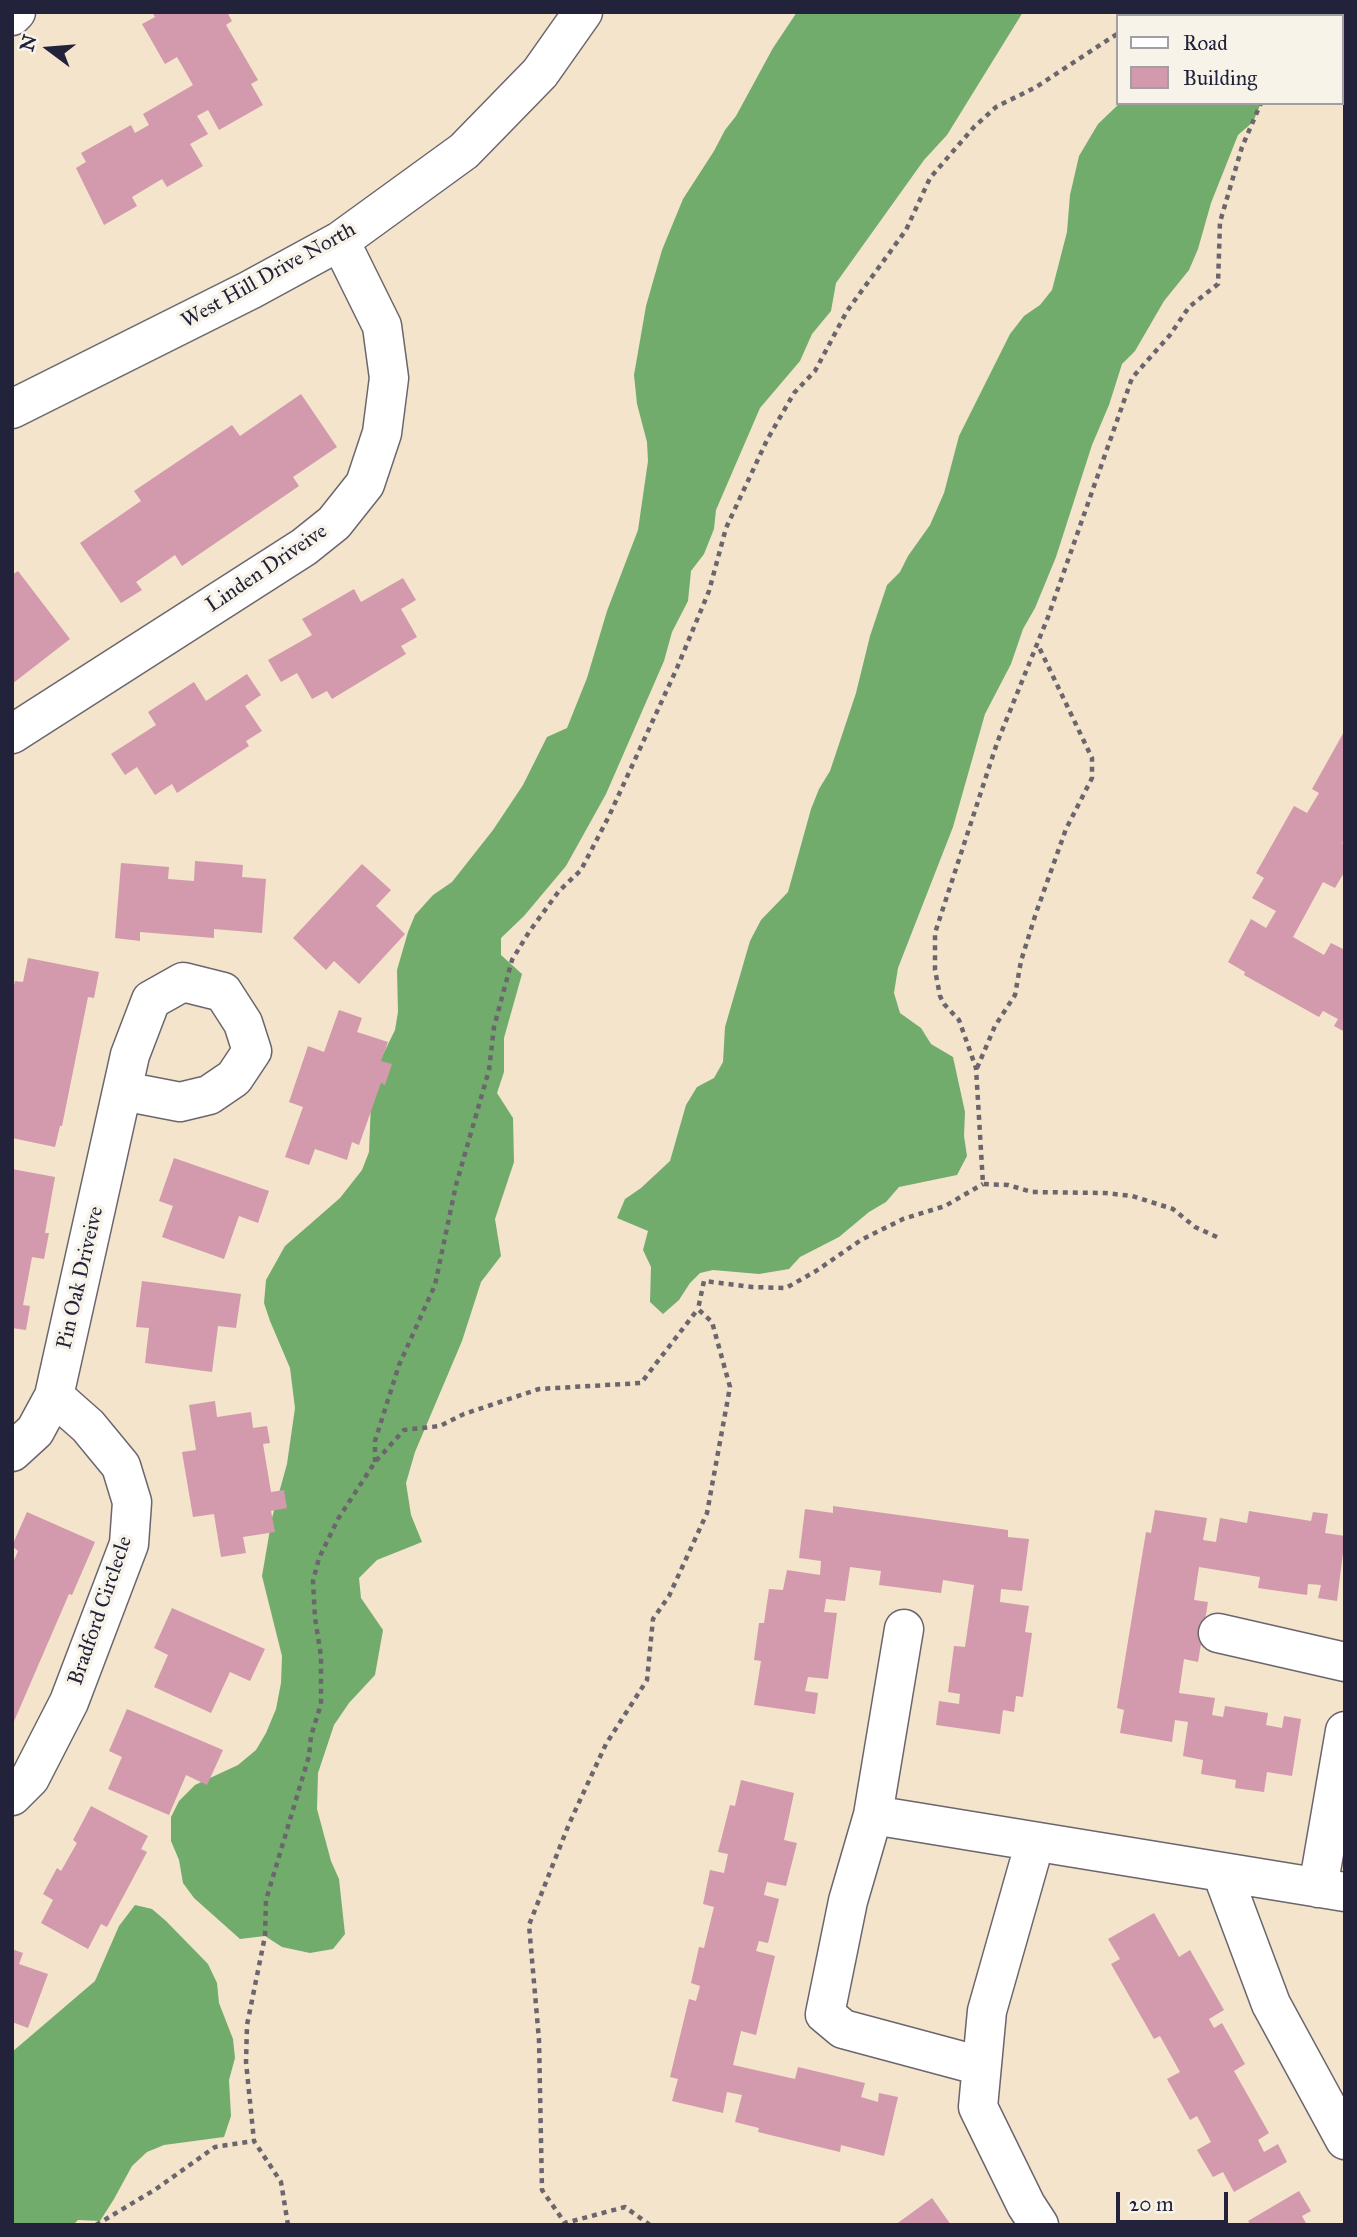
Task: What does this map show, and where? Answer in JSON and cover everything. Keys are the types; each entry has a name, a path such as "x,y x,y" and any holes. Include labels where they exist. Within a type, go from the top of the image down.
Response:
{"street":[{"path":"12,16 16,12"},
{"name":"West Hill Drive North","path":"12,409 250,290 340,241 464,151 540,73 583,12"},
{"name":"Linden Driveive","path":"12,734 304,547 334,523 365,484 382,433 389,378 382,326 340,241"},
{"name":"Pin Oak Driveive","path":"12,1452 35,1431 54,1396 122,1091"},
{"name":"Bradford Circlecle","path":"12,1796 30,1777 69,1702 129,1544 132,1502 121,1466 88,1426 54,1396"},
{"path":"904,1629 873,1815 848,1901 825,2014 843,2029 981,2066"},
{"path":"1218,1633 1345,1661"},
{"path":"873,1815 1331,1890 1345,1731"},
{"path":"1035,1842 987,2011 978,2107 1026,2205 1039,2225"},
{"path":"1222,1873 1271,2004 1345,2140"}],"path":[{"path":"375,1462 375,1441 399,1365 435,1285 456,1185 489,1070 494,1027 512,960 559,891 581,870 609,816 709,592 726,528 767,440 794,393 815,371 847,311 906,230 930,178 974,127 996,107 1036,87 1116,35"},
{"path":"983,1184 976,1068 959,1020 940,996 935,970 935,933 997,743 1038,645 1132,378 1170,335 1189,307 1217,284 1220,222 1242,147 1260,105"},
{"path":"976,1068 995,1026 1015,995 1021,961 1036,913 1066,829 1092,778 1092,758 1038,645"},
{"path":"288,2225 281,2182 254,2141 246,2062 247,2025 265,1936 266,1900 309,1756 311,1736 321,1704 321,1656 313,1581 319,1558 338,1518 375,1462 404,1430 440,1426 464,1413 539,1389 641,1383 698,1309 704,1281 786,1288 861,1240 903,1219 945,1206 983,1184 1008,1185 1032,1192 1132,1196 1173,1209 1195,1227 1217,1237"},
{"path":"650,2225 625,2207 565,2223 542,2190 539,2040 529,1925 569,1824 606,1744 648,1680 653,1619 669,1596 707,1513 730,1387 712,1322 698,1309"},
{"path":"96,2225 156,2189 215,2147 254,2141"}],"green space":[{"path":"797,12 1023,12 947,135 924,160 836,283 831,311 812,334 800,361 760,408 716,510 714,529 704,554 691,571 688,601 672,632 664,661 606,794 566,866 524,916 501,938 501,955 522,974 504,1038 504,1072 497,1093 513,1118 514,1162 495,1219 501,1256 481,1282 462,1341 415,1452 406,1483 411,1515 422,1542 377,1560 359,1578 361,1598 383,1630 375,1675 349,1703 334,1725 318,1773 317,1809 331,1861 339,1879 345,1934 333,1949 310,1953 282,1947 265,1936 240,1939 194,1898 183,1883 179,1860 171,1841 171,1817 179,1801 195,1785 238,1765 256,1750 276,1709 281,1683 282,1656 262,1576 272,1518 287,1464 295,1408 290,1368 264,1303 266,1280 285,1246 340,1198 362,1170 369,1152 372,1077 395,1030 398,1012 397,970 415,915 433,895 452,882 493,830 523,785 547,737 567,728 638,530 648,461 634,375 646,306 662,250 683,199"},
{"path":"1118,105 1260,105 1253,122 1238,135 1211,203 1189,270 1164,301 1135,351 1122,364 1092,445 1056,557 1035,608 1023,629 1011,664 985,714 953,827 898,968 894,993 900,1013 921,1028 931,1044 953,1057 965,1112 967,1156 957,1175 899,1187 886,1202 869,1212 839,1237 800,1257 789,1269 759,1274 713,1270 700,1273 679,1300 663,1314 650,1302 651,1267 643,1250 648,1231 617,1218 625,1199 670,1161 686,1105 697,1087 714,1078 723,1062 725,1027 750,941 761,920 788,892 811,809 830,771 856,693 870,636 887,585 900,572 930,525 944,493 959,436 1010,334 1024,316 1040,305 1052,290 1067,232 1070,195 1079,156 1098,124"},
{"path":"135,1905 152,1909 166,1921 208,1964 217,1983 219,2003 233,2039 235,2058 229,2080 231,2116 224,2137 164,2145 147,2152 132,2166 100,2221 78,2220 73,2225 12,2225 12,2052 95,1981 119,1926"}],"building":[{"path":"152,12 227,12 232,21 226,25 258,80 251,84 263,105 219,130 208,110 197,116 208,134 190,144 203,166 167,187 162,179 132,197 137,206 104,225 76,168 86,162 81,153 131,125 135,133 149,125 143,114 193,85 177,57 165,64 142,24 155,17"},
{"path":"301,394 337,447 293,477 299,486 182,566 175,555 136,582 142,590 121,603 80,543 141,501 134,491 232,425 240,436"},
{"path":"18,571 70,639 12,684 12,575"},
{"path":"403,578 416,600 401,609 417,637 401,646 406,654 332,699 327,691 312,699 297,673 281,682 268,660 312,635 302,619 354,589 361,602"},
{"path":"247,674 261,695 245,706 262,731 246,741 249,746 177,793 172,784 155,795 137,767 125,775 111,754 156,725 148,712 194,682 206,701"},
{"path":"1345,730 1345,839 1342,843 1345,844 1345,871 1335,888 1323,882 1293,937 1324,955 1331,943 1345,950 1345,1032 1334,1026 1338,1019 1323,1011 1319,1017 1244,975 1245,972 1228,962 1251,919 1266,928 1276,911 1252,898 1264,878 1256,873 1294,806 1307,813 1319,793 1312,789"},
{"path":"195,861 243,865 242,877 266,879 262,933 214,929 214,938 140,932 140,941 115,938 121,863 169,867 168,879 194,881"},
{"path":"362,864 391,890 376,906 405,934 359,984 334,961 326,970 293,938"},
{"path":"28,958 99,972 94,998 88,997 62,1126 55,1147 12,1138 12,995 15,981 23,982"},
{"path":"339,1010 362,1018 357,1032 388,1042 381,1061 392,1064 385,1085 381,1083 359,1145 352,1142 347,1160 315,1149 309,1165 285,1157 303,1107 289,1102 308,1046 324,1052"},
{"path":"174,1158 269,1191 258,1223 239,1216 224,1259 162,1237 173,1206 159,1201"},
{"path":"12,1169 55,1177 45,1233 49,1233 44,1259 32,1257 23,1305 30,1306 26,1330 12,1328"},
{"path":"142,1281 241,1294 236,1328 218,1326 212,1372 145,1363 149,1328 136,1327"},
{"path":"215,1401 217,1417 251,1412 253,1428 267,1426 270,1443 263,1444 271,1492 284,1490 287,1508 271,1511 275,1532 243,1537 246,1553 221,1557 214,1514 193,1517 182,1452 196,1450 189,1405"},
{"path":"833,1506 1008,1530 1008,1537 1029,1539 1022,1591 1001,1589 1000,1602 1029,1606 1025,1632 1032,1633 1023,1697 1016,1696 1014,1712 1003,1710 1000,1734 936,1725 939,1701 959,1704 960,1694 948,1692 954,1646 965,1647 974,1585 943,1580 941,1593 879,1585 881,1571 850,1567 845,1601 826,1599 824,1612 837,1613 828,1679 808,1677 805,1691 818,1693 815,1714 754,1705 761,1661 754,1660 759,1623 764,1623 769,1589 783,1590 787,1570 820,1575 821,1561 799,1558 805,1509 833,1513"},
{"path":"1155,1510 1207,1518 1203,1540 1216,1542 1220,1518 1247,1523 1249,1511 1311,1521 1313,1512 1328,1514 1325,1533 1345,1536 1337,1601 1318,1598 1321,1585 1308,1584 1307,1595 1258,1588 1260,1577 1199,1567 1194,1600 1208,1602 1198,1662 1184,1659 1179,1693 1215,1698 1212,1715 1223,1717 1225,1706 1268,1713 1266,1725 1282,1728 1284,1716 1301,1719 1292,1776 1267,1772 1264,1792 1235,1788 1236,1780 1201,1774 1203,1760 1183,1756 1188,1722 1175,1720 1172,1742 1120,1733 1124,1710 1117,1708 1146,1532 1151,1533"},
{"path":"27,1512 95,1542 72,1595 69,1594 12,1726 12,1565 18,1551 12,1546"},
{"path":"172,1608 265,1649 250,1681 230,1672 211,1713 154,1687 168,1655 154,1648"},
{"path":"127,1709 223,1750 207,1785 186,1775 169,1815 108,1789 122,1757 109,1751"},
{"path":"741,1780 794,1793 784,1840 797,1843 786,1886 767,1882 764,1895 779,1899 768,1943 759,1941 756,1951 775,1956 756,2035 741,2031 733,2065 795,2079 798,2067 865,2083 861,2097 878,2102 879,2093 898,2097 884,2156 841,2145 840,2152 758,2132 759,2128 735,2122 742,2095 727,2092 723,2113 672,2101 678,2079 670,2077 689,1999 696,2001 700,1986 691,1983 699,1947 704,1948 714,1907 703,1904 710,1870 724,1873 728,1854 718,1852 730,1805 735,1806"},
{"path":"91,1806 148,1836 141,1849 147,1852 107,1927 101,1924 88,1949 41,1923 53,1900 43,1894 57,1868 61,1871 77,1843 73,1840"},
{"path":"1154,1913 1179,1957 1190,1950 1224,2010 1209,2019 1214,2028 1222,2023 1245,2064 1234,2071 1269,2133 1258,2140 1264,2152 1278,2144 1287,2162 1234,2192 1223,2172 1213,2177 1197,2150 1211,2142 1197,2116 1190,2120 1167,2079 1180,2072 1160,2036 1154,2039 1111,1964 1120,1959 1108,1939"},
{"path":"12,1949 23,1953 19,1964 48,1974 28,2028 12,2022"},
{"path":"1299,2191 1311,2211 1302,2216 1307,2225 1251,2225 1248,2221"},
{"path":"932,2198 951,2225 895,2225"}]}
